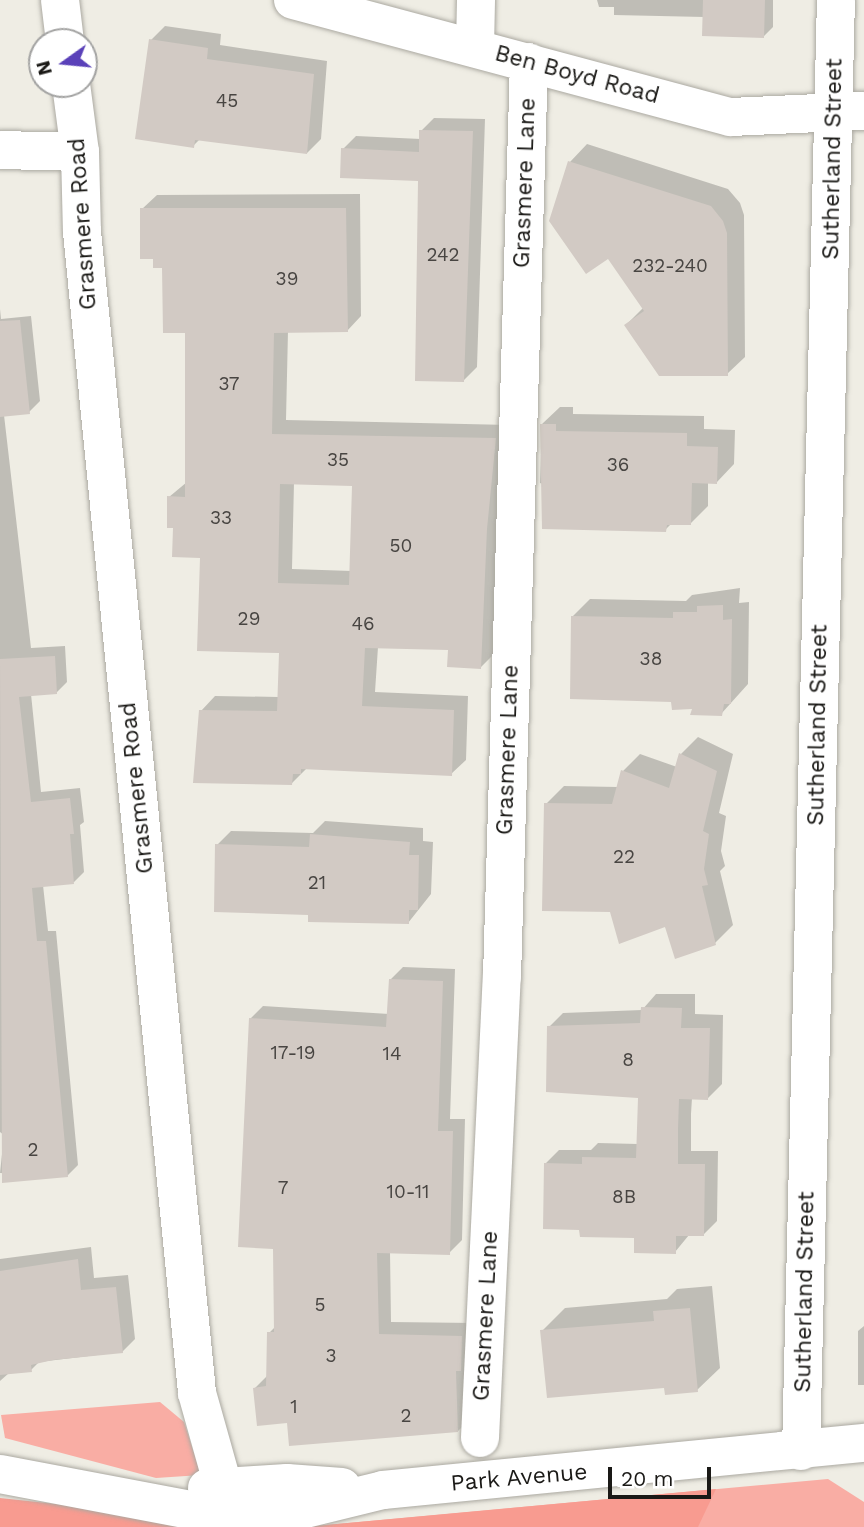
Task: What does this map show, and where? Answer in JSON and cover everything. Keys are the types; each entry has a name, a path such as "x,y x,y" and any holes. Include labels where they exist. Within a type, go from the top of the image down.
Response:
{"street":[{"path":"60,0 63,28"},
{"name":"Ben Boyd Road","path":"293,0 731,117 850,112"},
{"path":"475,48 476,0"},
{"name":"Sutherland Street","path":"801,1451 850,112 836,0"},
{"name":"Grasmere Lane","path":"480,1438 502,977 529,62"},
{"name":"Grasmere Road","path":"73,98 80,152 82,232 197,1392 224,1489"},
{"path":"0,150 80,152"},
{"name":"Park Avenue","path":"0,1474 218,1515 301,1510 383,1490 864,1443"},
{"name":"Park Avenue","path":"0,1461 188,1488 224,1489 287,1483 383,1490"}],"shaded area":[{"path":"160,1402 184,1422 201,1475 156,1478 5,1438 1,1415"},
{"path":"828,1479 864,1502 864,1527 304,1527"},
{"path":"716,1489 698,1527 304,1527"},
{"path":"0,1498 215,1521 277,1527 0,1527"}],"building":[{"path":"703,0 765,0 764,38 702,36"},
{"path":"149,39 208,48 207,59 314,74 307,154 195,140 194,148 135,139"},
{"path":"419,130 473,131 464,382 415,381 418,181 340,178 341,148 419,152"},
{"path":"568,161 711,206 723,221 727,233 728,376 659,376 624,325 644,311 608,259 586,274 549,221"},
{"path":"140,208 346,208 348,332 274,333 272,434 496,438 487,529 481,669 447,667 448,650 365,648 362,706 454,710 452,776 301,769 301,774 293,774 292,785 193,783 199,710 277,711 279,653 197,651 200,558 172,557 173,528 167,528 167,496 185,497 185,333 163,333 162,268 153,268 153,259 140,259","holes":["280,484 352,486 349,585 278,583"]},
{"path":"20,320 30,414 0,417 0,321"},
{"path":"540,424 556,424 556,431 687,433 687,446 718,447 717,484 692,483 691,525 667,525 666,532 542,529"},
{"path":"723,605 723,620 732,619 731,704 724,704 722,716 690,715 692,709 672,710 671,702 570,699 571,616 673,618 673,612 697,612 697,606"},
{"path":"55,656 57,694 19,697 31,802 70,798 74,834 70,834 74,884 32,888 37,941 46,941 68,1177 2,1183 0,659"},
{"path":"679,753 717,771 703,831 709,834 704,869 708,885 702,886 716,945 675,959 665,927 619,944 610,912 542,911 544,803 612,804 621,770 669,788"},
{"path":"310,834 410,842 409,855 419,855 418,910 409,910 409,924 308,922 308,915 214,912 215,844 309,847"},
{"path":"389,979 443,981 438,1131 453,1131 450,1255 377,1253 379,1334 462,1336 461,1371 456,1371 458,1432 289,1446 287,1423 257,1426 253,1388 266,1386 267,1332 274,1332 273,1249 238,1247 249,1018 386,1027"},
{"path":"641,1007 682,1008 681,1028 710,1028 708,1100 679,1099 678,1129 678,1164 705,1164 704,1236 676,1236 676,1254 634,1253 634,1238 580,1237 579,1230 543,1229 544,1163 582,1164 582,1157 636,1158 638,1098 546,1092 547,1026 640,1023"},
{"path":"78,1259 81,1290 116,1287 123,1353 53,1360 31,1365 32,1372 0,1375 0,1271"},
{"path":"690,1308 698,1392 665,1395 664,1388 547,1398 540,1330 654,1321 653,1311"}]}
